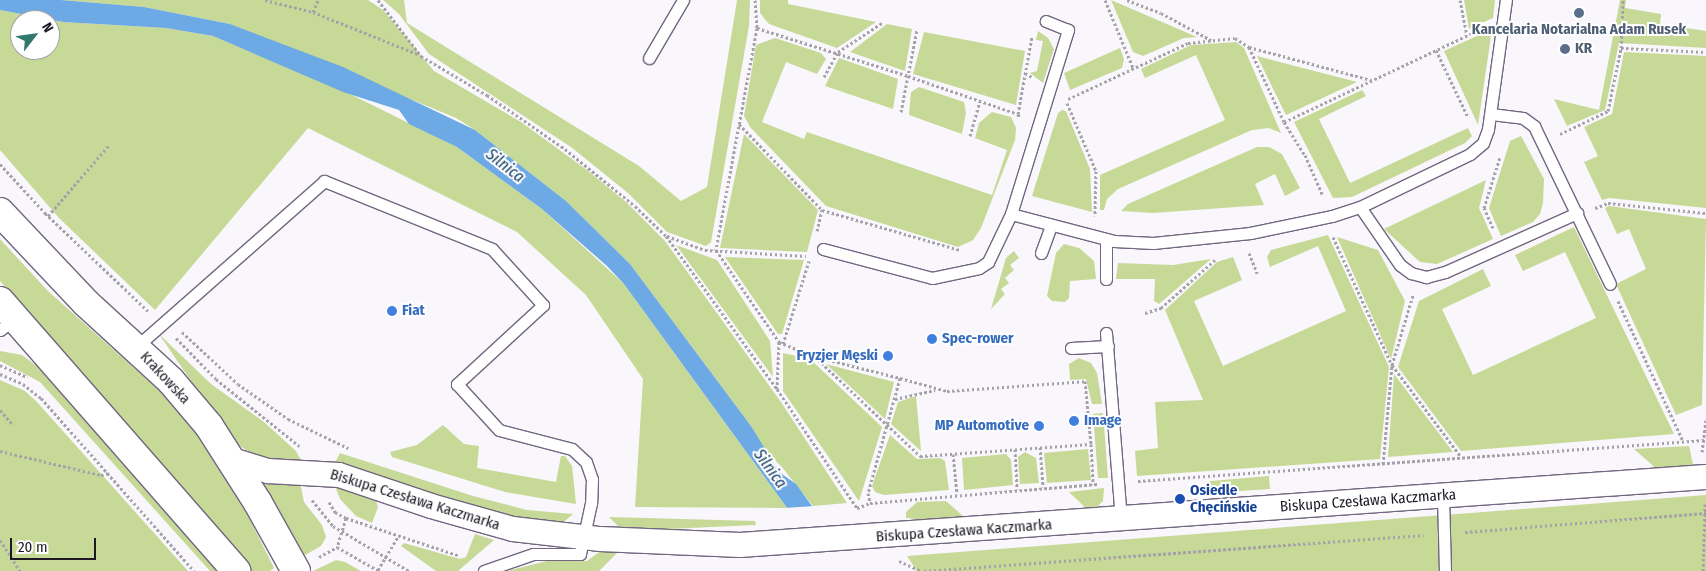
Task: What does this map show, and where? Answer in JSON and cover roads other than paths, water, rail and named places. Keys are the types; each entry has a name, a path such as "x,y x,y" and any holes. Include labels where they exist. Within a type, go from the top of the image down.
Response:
{"street":[{"name":"Krakowska","path":"0,212 86,303 136,347 203,418 304,566"},
{"path":"5,316 236,571"},
{"name":"Biskupa Czesława Kaczmarka","path":"232,460 268,471 339,475 486,523 530,532 708,545 784,545 1443,495 1705,486"}],"lane":[{"path":"649,58 682,0"},
{"path":"1011,214 1101,238 1147,243 1210,238 1332,216 1360,207 1470,154 1482,144 1491,114 1506,0"},
{"path":"823,249 925,277 945,278 979,268 988,262 1011,214 1051,91 1068,30 1046,21"},
{"path":"1491,114 1527,120 1543,142 1610,284"},
{"path":"136,347 160,322 324,181 492,248 544,305 457,384 498,430 556,443 572,449 586,462 592,479 586,537 580,554 533,554 484,571"},
{"path":"1360,207 1395,260 1405,270 1419,275 1444,272 1578,214"},
{"path":"1041,253 1051,225"},
{"path":"1101,238 1106,279"},
{"path":"1106,333 1121,520"},
{"path":"1071,348 1108,346"},
{"path":"1443,495 1444,571"}],"water":[{"name":"Silnica","path":"0,0 61,0 144,7 230,24 343,67 475,130 566,201 630,264 751,426 779,472 796,484 859,571 833,571 624,284 607,266 542,209 457,147 409,124 399,110 343,92 213,36 166,28 63,22 60,21 60,10 10,10 10,12 0,10"}],"place":[{"name":"Kancelaria Notarialna Adam Rusek","path":"1579,13"},
{"name":"KR","path":"1565,49"},
{"name":"Fiat","path":"392,311"},
{"name":"Spec-rower","path":"932,339"},
{"name":"Fryzjer Męski","path":"888,356"},
{"name":"Image","path":"1074,421"},
{"name":"MP Automotive","path":"1039,426"},
{"name":"Osiedle Chęcińskie","path":"1180,499"}]}
